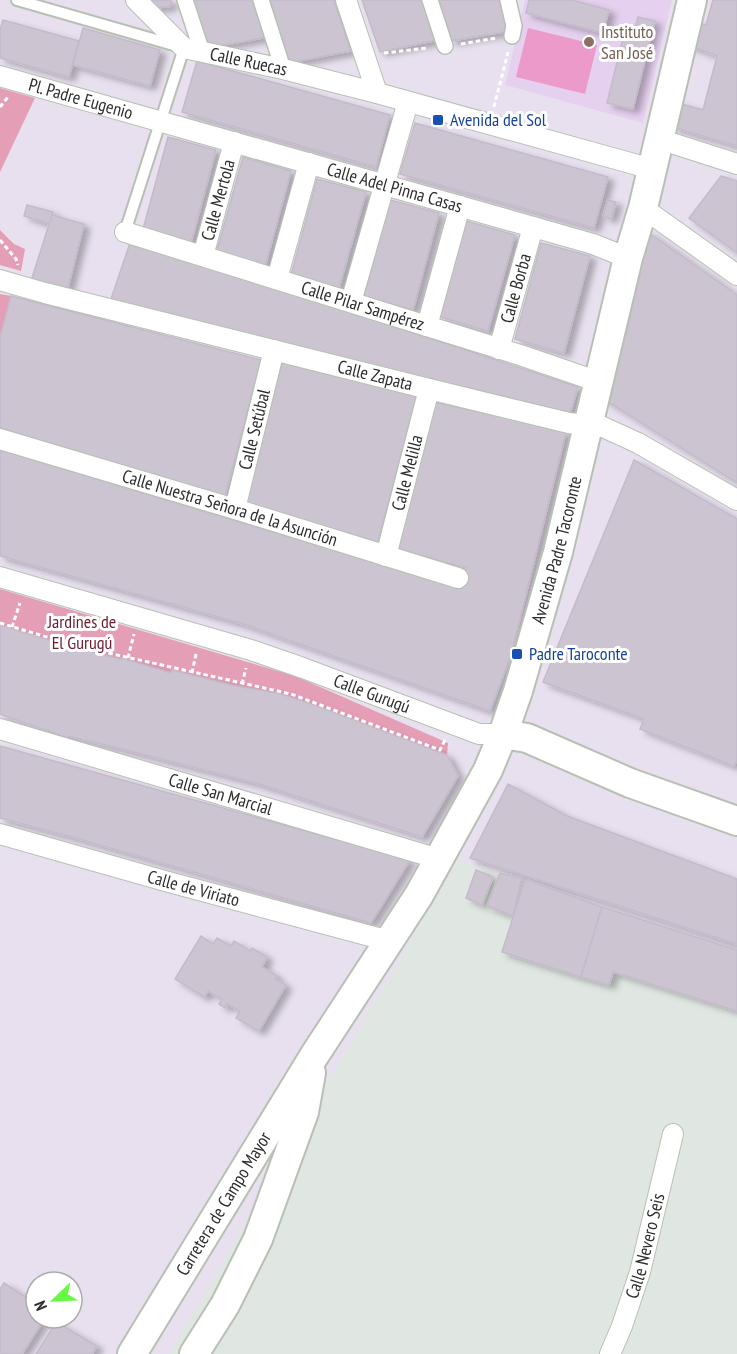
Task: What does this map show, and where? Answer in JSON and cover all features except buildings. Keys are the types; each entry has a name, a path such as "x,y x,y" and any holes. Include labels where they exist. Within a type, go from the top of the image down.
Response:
{"main road":[{"name":"Avenida Padre Tacoronte","path":"314,1056 419,895 488,770 503,734 518,691 558,552 692,0"},
{"name":"Calle Gurugú","path":"503,734 527,738 630,783 736,820"},
{"name":"Carretera de Campo Mayor","path":"132,1354 314,1056"},
{"path":"194,1354 225,1305 258,1239 304,1112 314,1056"}],"street":[{"name":"Calle Ruecas","path":"136,0 193,50 283,69 377,93"},
{"path":"185,0 193,50"},
{"path":"261,0 283,69"},
{"path":"346,0 377,93 652,169"},
{"path":"430,0 445,46"},
{"path":"508,0 514,26 512,36"},
{"name":"Pl. Padre Eugenio","path":"0,76 160,121"},
{"path":"351,302 408,102"},
{"name":"Calle Adel Pinna Casas","path":"160,121 593,244 628,258"},
{"path":"659,139 737,164"},
{"name":"Calle Mertola","path":"203,256 234,142"},
{"path":"277,279 309,164"},
{"path":"427,326 460,206"},
{"path":"643,208 737,275"},
{"name":"Calle Borba","path":"499,349 533,227"},
{"name":"Calle Pilar Sampérez","path":"125,232 598,382"},
{"name":"Calle Zapata","path":"0,280 429,389 569,423 603,427 638,443 737,500"},
{"name":"Calle Setúbal","path":"234,509 274,350"},
{"name":"Calle Melilla","path":"386,556 429,389"},
{"name":"Calle Nuestra Señora de la Asunción","path":"0,439 458,578"},
{"name":"Calle Gurugú","path":"0,577 261,654 479,734 503,734"},
{"name":"Calle San Marcial","path":"0,729 439,859"},
{"name":"Calle de Viriato","path":"0,834 389,941"},
{"name":"Calle Nevero Seis","path":"610,1354 640,1272 673,1134"}],"lane":[{"path":"17,0 193,50 160,121 125,232"}],"path":[{"path":"489,124 512,36"},
{"path":"0,240 16,259 25,288"},
{"path":"77,646 87,602"},
{"path":"12,627 18,608"},
{"path":"128,658 138,617"},
{"path":"0,623 77,646 291,694 440,750 452,724"}],"shaded area":[{"name":"Instituto San José","path":"525,0 672,0 643,123 505,85"},
{"path":"528,28 597,45 585,94 516,77"},
{"path":"458,860 737,949 737,1354 169,1354"}],"green space":[{"path":"0,88 35,98 0,172"},
{"path":"0,230 14,244 25,249 21,271 0,265"},
{"path":"0,294 11,296 0,337"},
{"name":"Jardines de El Gurugú","path":"0,589 295,676 448,743 447,755 281,694 231,685 172,670 171,673 122,658 87,652 0,625"}],"place":[{"name":"Instituto San José","path":"589,42"},
{"name":"Avenida del Sol","path":"438,120"},
{"name":"Padre Taroconte","path":"517,654"}]}
